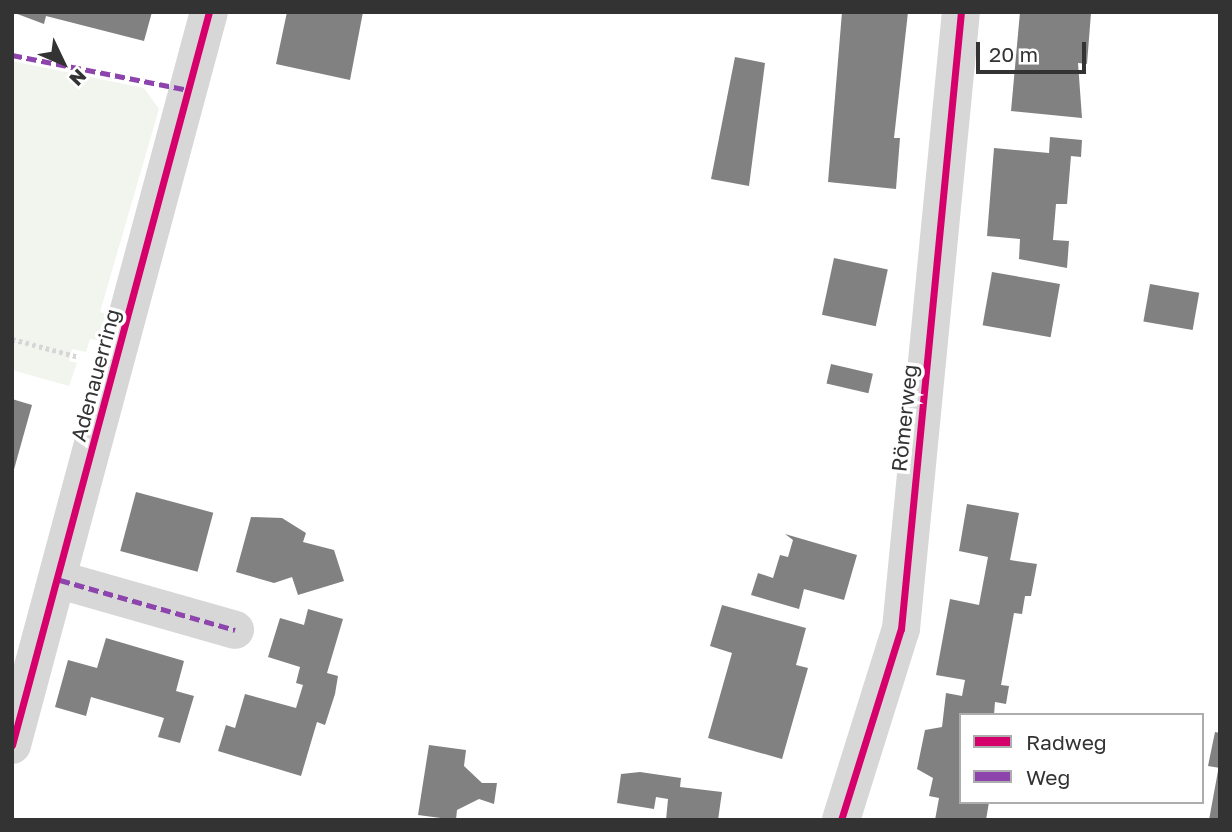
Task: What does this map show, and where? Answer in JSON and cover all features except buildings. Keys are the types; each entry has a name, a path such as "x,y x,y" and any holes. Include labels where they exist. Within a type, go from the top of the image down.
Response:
{"street":[{"name":"Adenauerring","path":"12,745 61,580 209,12"},
{"name":"Römerweg","path":"841,820 901,629 961,12"},
{"path":"61,580 235,630"}],"path":[{"path":"12,339 115,367"}],"shaded area":[{"path":"12,61 144,88 159,109 100,312 116,317 108,341 90,339 86,352 72,349 69,361 77,363 69,386 12,370"}],"marked path":[{"path":"12,55 189,90"},
{"path":"60,580 235,630"}],"cycle path":[{"path":"12,745 209,12"},
{"path":"841,820 901,629 961,12"}]}
